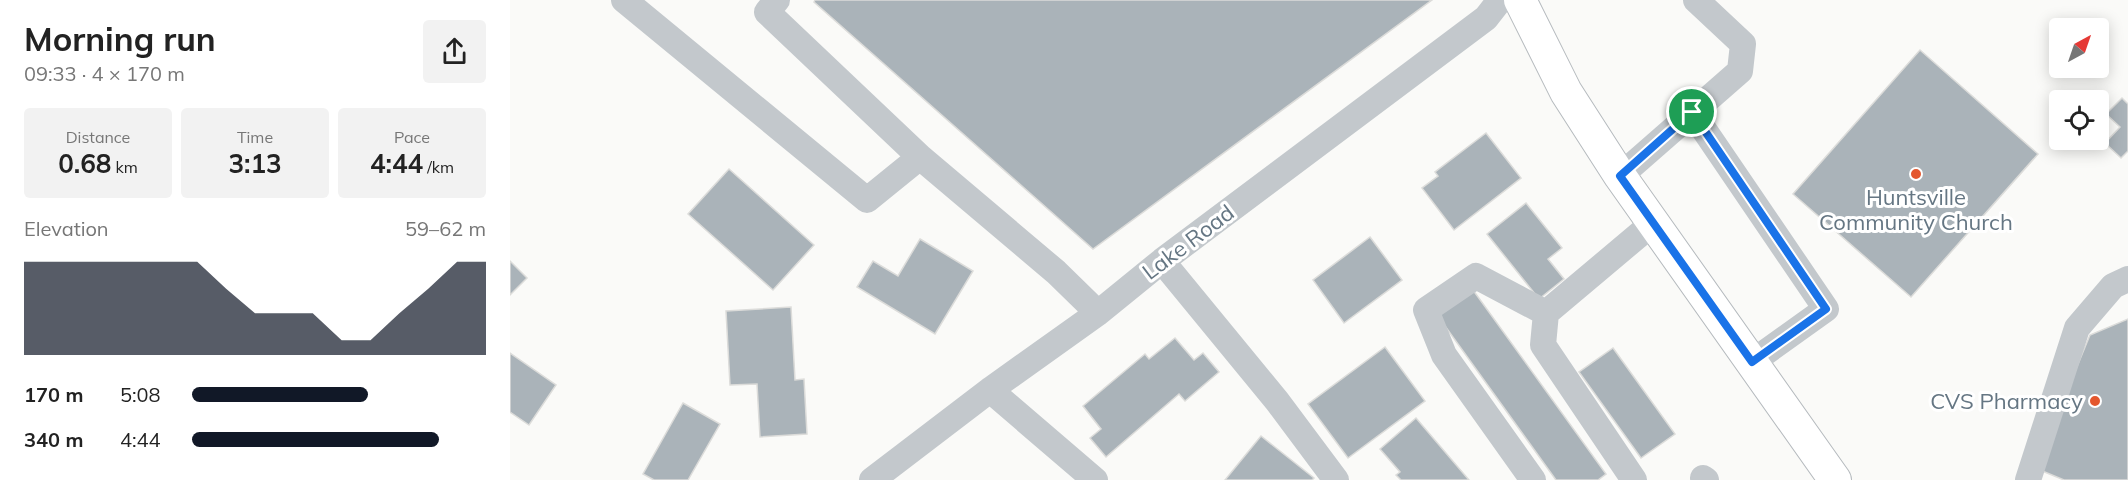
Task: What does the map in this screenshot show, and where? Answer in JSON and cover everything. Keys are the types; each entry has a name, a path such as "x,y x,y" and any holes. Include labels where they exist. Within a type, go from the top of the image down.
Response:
{"main road":[{"path":"1520,0 1566,92 1620,176 1835,480"}],"street":[{"path":"624,0 867,200 921,156"},
{"path":"777,0 767,12 921,156 1056,272 1098,313"},
{"name":"Lake Road","path":"873,480 990,390 1098,313 1162,261 1486,18 1500,0"},
{"path":"1620,176 1740,71 1743,44 1696,0"},
{"path":"1692,112 1826,309 1752,362"},
{"path":"1634,480 1543,345 1546,312 1653,223"},
{"path":"1162,261 1277,400 1336,480"},
{"path":"1533,480 1444,355 1426,310 1476,276 1546,312"},
{"path":"2028,480 2077,328 2113,286 2128,279"},
{"path":"990,390 1095,480"}],"building":[{"path":"815,0 1432,0 1093,249 814,2"},
{"name":"Huntsville Community Church","path":"1920,50 2038,154 1911,297 1793,194"},
{"path":"2122,98 2128,104 2128,151 2121,158 2109,147 2109,139 2120,127 2109,117 2109,111"},
{"path":"1486,133 1521,178 1454,230 1422,188 1438,176 1435,172"},
{"path":"729,169 814,245 773,290 688,214"},
{"path":"1526,203 1562,248 1548,259 1564,279 1539,299 1487,234"},
{"path":"1370,237 1402,280 1344,323 1313,280"},
{"path":"920,239 973,271 935,334 857,287 873,261 898,276"},
{"path":"510,261 527,278 510,295"},
{"path":"1473,290 1606,474 1598,480 1556,480 1437,315"},
{"path":"791,307 795,380 804,379 807,434 760,437 757,384 730,385 726,311"},
{"name":"CVS Pharmacy","path":"2128,319 2128,480 2064,480 2035,468 2090,335"},
{"path":"1175,338 1194,360 1203,353 1219,372 1185,401 1179,394 1106,457 1090,438 1101,429 1083,406 1145,354 1149,359"},
{"path":"1385,347 1425,401 1348,458 1308,404"},
{"path":"1613,348 1675,434 1641,458 1579,372"},
{"path":"510,353 556,385 529,425 510,412"},
{"path":"683,403 720,424 688,480 654,480 643,474"},
{"path":"1416,418 1469,480 1401,480 1396,475 1400,472 1380,449"},
{"path":"1261,436 1314,478 1312,480 1225,480"}],"place":[{"name":"Huntsville Community Church","path":"1916,174"},
{"name":"CVS Pharmacy","path":"2095,401"}],"route":[{"path":"1692,112 1826,309 1752,362 1620,176 1692,112"}]}
